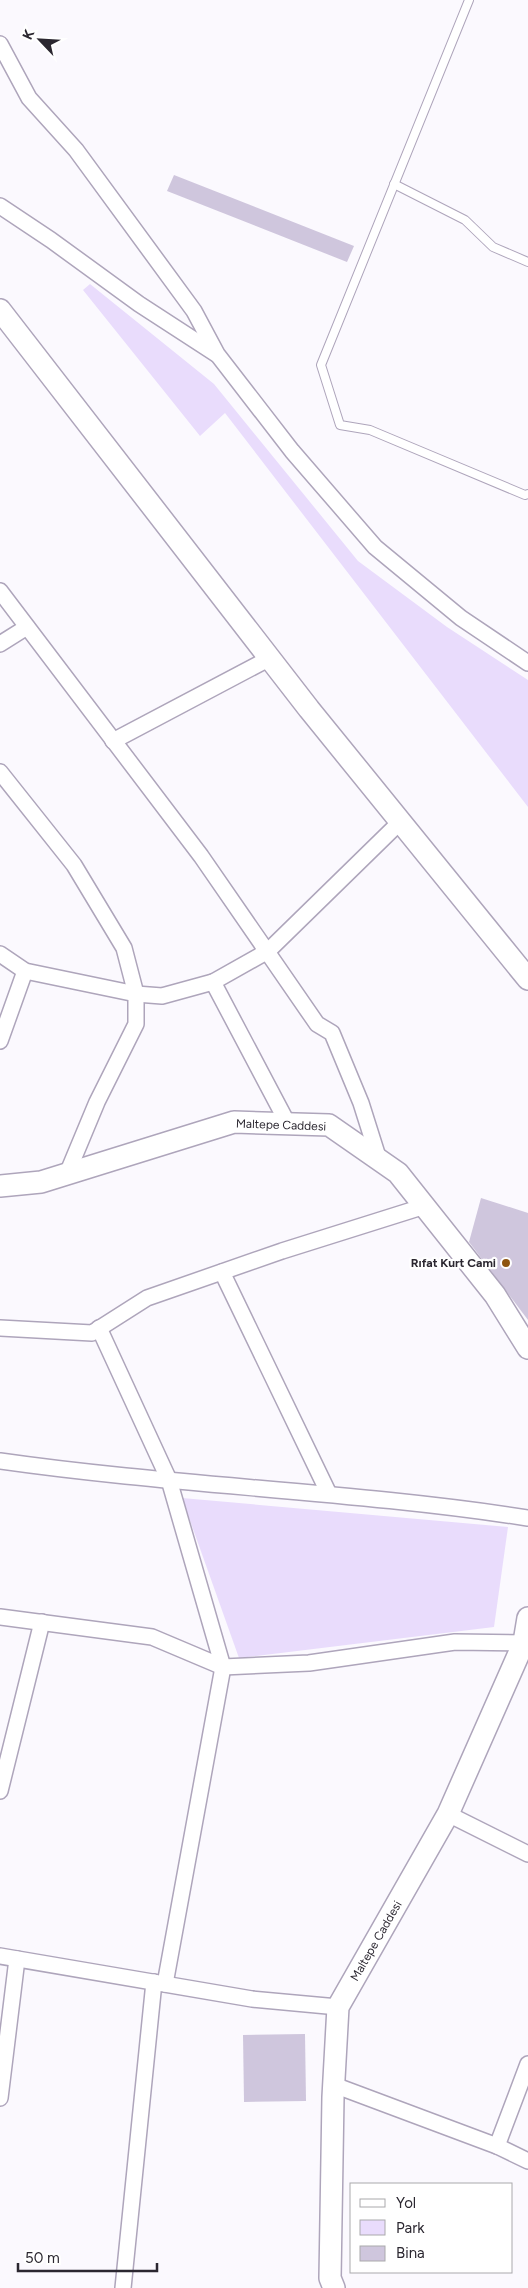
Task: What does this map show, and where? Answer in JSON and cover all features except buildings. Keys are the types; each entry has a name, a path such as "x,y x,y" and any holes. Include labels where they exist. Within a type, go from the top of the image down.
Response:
{"street":[{"path":"0,44 29,98 76,150 194,311 217,354 292,451 375,547 461,618 528,663"},
{"path":"0,206 139,304 217,354"},
{"path":"0,310 270,658 528,979"},
{"path":"0,592 201,856 317,1024 332,1034 361,1103 379,1160"},
{"path":"0,644 28,627"},
{"path":"113,741 270,658"},
{"path":"0,772 79,874 124,948 136,994 136,1024 97,1102 67,1174"},
{"path":"0,954 25,971 136,994 162,996 213,982 268,951 400,822"},
{"path":"0,1041 25,971"},
{"path":"213,982 288,1124"},
{"name":"Maltepe Caddesi","path":"0,1186 41,1182 234,1122 329,1125 398,1173 495,1295 528,1348"},
{"path":"0,1328 92,1332 147,1298 424,1206"},
{"path":"222,1272 329,1494"},
{"path":"99,1328 169,1480 223,1668 160,1983 123,2288"},
{"path":"0,1461 80,1472 446,1506 528,1518"},
{"path":"0,1616 152,1638 223,1668 309,1663 455,1642 526,1643"},
{"name":"Maltepe Caddesi","path":"334,2288 330,2278 334,2085 338,2008 448,1814 526,1643 528,1618"},
{"path":"0,1791 4,1754 42,1622"},
{"path":"448,1814 528,1854"},
{"path":"0,1956 252,1999 338,2008"},
{"path":"0,2098 17,1959"},
{"path":"497,2146 528,2064"},
{"path":"334,2085 497,2146 528,2161"}],"lane":[{"path":"469,0 320,365 340,425 370,430 525,495 528,494"},
{"path":"394,184 465,220 493,247 528,262"}],"green space":[{"path":"90,284 214,384 358,561 447,627 528,680 528,807 225,413 200,436 83,290"},
{"path":"182,1498 508,1527 494,1627 239,1658"}],"place":[{"name":"Rıfat Kurt Cami","path":"506,1263"}]}
